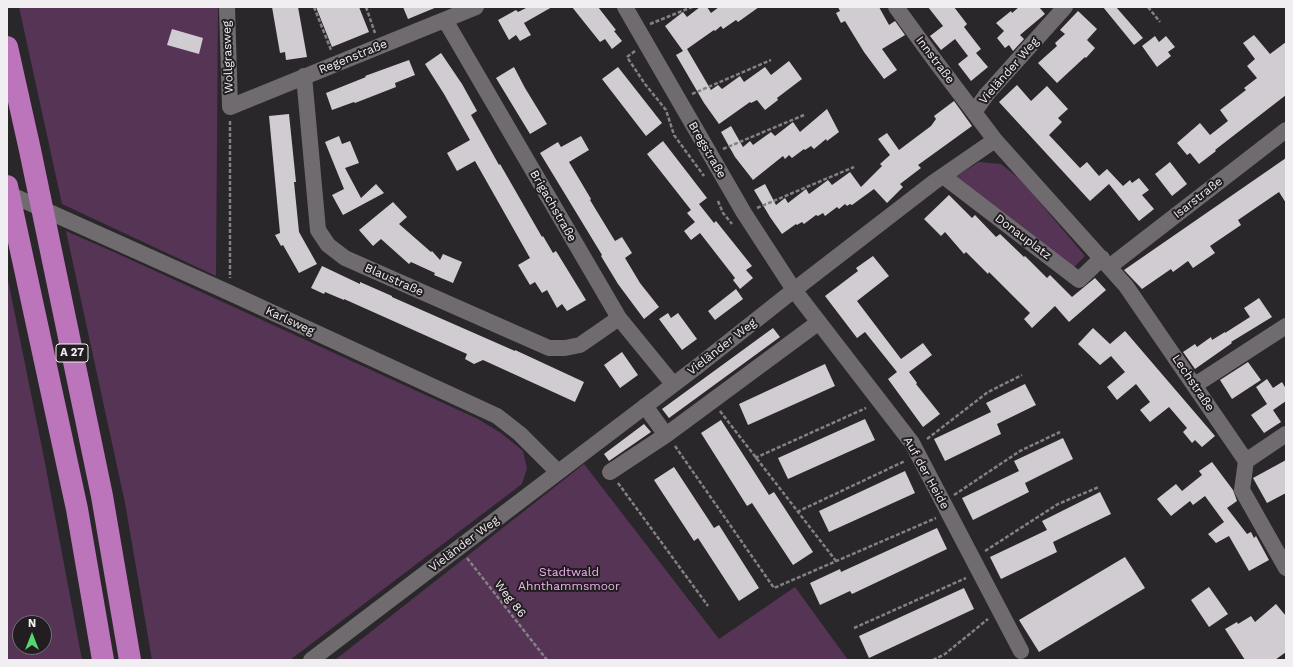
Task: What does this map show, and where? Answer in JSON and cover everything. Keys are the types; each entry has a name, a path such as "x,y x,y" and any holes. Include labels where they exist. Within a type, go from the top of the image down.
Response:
{"highway":[{"name":"A 27","path":"7,47 102,496 130,660"},
{"name":"A 27","path":"7,186 77,509 103,660"}],"street":[{"name":"Wollgrasweg","path":"227,7 230,106"},
{"name":"Regenstraße","path":"230,106 476,7"},
{"name":"Bregstraße","path":"625,7 744,213 794,290"},
{"name":"Innstraße","path":"896,7 974,112"},
{"name":"Vieländer Weg","path":"310,660 645,406 943,176 995,140 974,112 987,94 1065,7"},
{"name":"Brigachstraße","path":"445,20 619,318 673,384"},
{"name":"Blaustraße","path":"304,76 318,230 328,245 345,258 549,348 565,348 580,345 619,318"},
{"name":"Isarstraße","path":"1105,262 1286,130"},
{"path":"995,140 1105,262"},
{"name":"Donauplatz","path":"943,176 1079,280 1105,262"},
{"name":"Karlsweg","path":"7,193 230,293 497,416 520,434 558,472"},
{"name":"Lechstraße","path":"1105,262 1126,286 1246,461"},
{"name":"Auf der Heide","path":"794,290 912,443 1021,651"},
{"path":"610,472 666,435 819,322"},
{"path":"1195,385 1286,326"},
{"path":"645,406 666,435"},
{"path":"1286,434 1246,461 1242,490 1286,568"}],"path":[{"path":"314,7 337,63"},
{"path":"366,7 380,46"},
{"path":"638,30 692,7"},
{"path":"1148,7 1160,22"},
{"path":"678,99 771,60"},
{"path":"230,106 230,293"},
{"path":"710,155 804,115"},
{"path":"744,213 854,167"},
{"path":"797,512 917,451 988,392 1022,375"},
{"path":"712,401 836,561"},
{"path":"755,458 880,402"},
{"path":"666,435 774,588 836,561 946,507 1020,451 1060,432"},
{"path":"610,472 708,606"},
{"path":"854,628 976,565 1058,504 1099,487"},
{"name":"Weg 86","path":"459,548 547,660"},
{"path":"933,660 946,654 999,609"}],"green space":[{"path":"19,7 218,7 216,276 62,204"},
{"path":"979,162 1001,164 1021,180 1085,256 1073,268 955,177"},
{"path":"66,231 478,419 501,433 523,451 527,468 522,484 290,660 152,660 125,503"},
{"path":"7,275 45,463 82,660 7,660"},
{"name":"Stadtwald Ahnthammsmoor","path":"584,464 719,639 795,587 848,660 335,660"}],"building":[{"path":"272,7 298,7 307,57 286,60 285,52 280,53"},
{"path":"316,7 359,7 369,32 332,47"},
{"path":"403,7 437,7 408,19"},
{"path":"528,7 552,7 524,23 531,35 520,41 516,35 509,40 498,20 516,10 518,12"},
{"path":"572,7 598,7 616,30 614,31 622,41 612,49 605,39 600,42"},
{"path":"700,7 707,7 711,13 719,7 759,7 738,22 736,20 723,29 721,26 715,31 714,30 687,49 711,90 718,85 722,89 740,76 744,82 765,67 771,75 789,61 802,79 777,98 778,100 765,110 757,100 751,103 750,102 719,124 704,103 676,55 683,51 665,26 683,12 687,17"},
{"path":"838,7 879,7 889,25 895,21 905,35 882,49 897,70 884,79 864,52 845,21 841,23 836,13 840,11"},
{"path":"928,7 954,7 967,24 964,27 981,49 976,53 988,67 971,81 958,64 968,56 955,39 941,50 930,36 943,26"},
{"path":"1019,7 1039,7 1045,14 1020,35 1024,39 1013,51 1009,45 1005,48 997,38 1004,31 996,23 1011,11 1012,13"},
{"path":"1103,7 1116,7 1143,38 1134,45"},
{"path":"1078,11 1097,29 1087,40 1095,48 1086,58 1085,57 1057,83 1038,63 1057,46 1055,43 1065,34 1060,30"},
{"path":"172,29 203,38 199,54 167,45"},
{"path":"1254,35 1270,54 1286,42 1286,95 1199,164 1190,153 1187,155 1177,143 1200,123 1210,135 1228,121 1220,110 1246,90 1244,88 1257,78 1247,66 1255,59 1243,43"},
{"path":"1155,36 1159,42 1166,36 1175,47 1168,52 1171,56 1157,67 1142,46"},
{"path":"441,53 462,84 477,111 471,115 499,165 500,164 542,237 543,236 553,253 556,251 586,300 567,311 562,304 557,308 547,290 542,293 535,282 530,285 518,265 530,258 475,161 457,171 447,153 470,140 425,64"},
{"path":"409,60 415,75 395,83 396,87 332,110 326,93 366,77 365,76"},
{"path":"514,67 547,124 530,134 496,78"},
{"path":"618,67 662,123 646,136 602,79"},
{"path":"1017,85 1031,101 1047,86 1068,109 1058,118 1062,122 1049,135 1080,168 1087,162 1099,176 1107,169 1123,186 1130,180 1132,183 1139,178 1149,190 1142,195 1154,209 1139,221 1109,184 1090,201 999,102"},
{"path":"954,101 972,126 918,165 921,168 900,184 903,187 887,203 874,189 852,205 850,204 847,206 845,204 839,209 837,207 825,216 823,213 818,216 816,215 804,224 802,222 797,225 796,224 782,234 754,190 765,184 776,205 785,198 788,203 806,189 809,194 828,180 832,185 850,172 861,187 882,166 880,164 890,155 878,139 887,133 899,150 931,126 936,119 934,116"},
{"path":"827,109 839,132 827,141 826,139 814,149 811,146 805,150 804,149 792,158 789,155 785,159 783,156 753,180 735,157 721,132 731,126 743,147 750,141 753,145 771,132 775,136 793,122 800,132"},
{"path":"289,114 296,182 294,182 299,232 317,264 299,273 283,245 281,246 275,235 280,233 269,116"},
{"path":"339,136 342,144 350,141 359,163 345,168 361,198 376,184 384,193 343,215 332,195 344,189 325,142"},
{"path":"581,136 589,150 569,162 615,241 622,237 632,253 625,258 640,283 659,307 644,319 618,284 540,153 558,142 561,147"},
{"path":"663,141 707,198 699,204 714,223 716,221 752,266 746,270 753,278 740,289 733,280 735,278 700,233 691,240 684,231 695,222 687,213 691,210 647,154"},
{"path":"1286,158 1286,203 1279,192 1238,220 1241,225 1210,246 1215,253 1193,268 1188,261 1173,272 1171,269 1142,289 1124,270"},
{"path":"1170,162 1187,184 1172,196 1155,174"},
{"path":"949,195 972,218 975,215 996,237 1000,234 1047,278 1050,275 1072,297 1095,278 1106,290 1069,322 1055,306 1032,328 1024,319 1030,313 989,272 988,274 966,252 964,254 945,232 941,236 924,219"},
{"path":"393,202 407,217 399,224 431,252 432,251 440,260 443,254 462,262 453,283 434,275 435,273 411,262 409,264 381,239 373,246 359,230"},
{"path":"873,256 889,276 857,301 901,359 923,343 932,355 909,372 917,383 916,384 940,414 923,427 888,379 897,372 865,332 857,338 825,296 858,271 856,268"},
{"path":"322,266 360,284 360,282 515,350 584,382 575,402 483,360 474,364 465,359 467,354 344,299 325,292 324,294 311,288"},
{"path":"736,289 743,299 715,320 708,311"},
{"path":"1259,298 1272,317 1231,342 1232,343 1195,369 1183,352 1195,344 1197,347 1211,337 1212,340 1250,317 1244,308"},
{"path":"668,313 671,318 678,313 697,339 682,350 659,319"},
{"path":"773,328 780,337 669,418 662,409"},
{"path":"1093,328 1110,344 1125,331 1215,436 1202,447 1195,440 1192,443 1183,432 1187,428 1169,407 1150,422 1140,410 1150,402 1136,384 1117,400 1107,387 1125,372 1111,356 1100,365 1078,344"},
{"path":"622,352 638,375 620,388 604,365"},
{"path":"1248,362 1261,380 1232,399 1220,380"},
{"path":"825,364 835,386 748,425 739,404"},
{"path":"1267,379 1273,388 1282,382 1286,389 1286,401 1273,410 1281,422 1264,433 1251,415 1267,404 1256,387"},
{"path":"1025,384 1036,405 997,424 1001,434 945,461 934,439 991,412 986,403"},
{"path":"865,419 875,440 788,479 778,458"},
{"path":"721,420 769,495 774,492 813,552 793,565 752,503 747,506 701,433"},
{"path":"644,424 651,432 609,461 604,454"},
{"path":"1063,438 1073,459 1025,483 1029,492 973,520 962,498 1019,471 1014,461"},
{"path":"1286,460 1286,493 1267,503 1253,478"},
{"path":"1212,462 1233,490 1237,501 1227,508 1247,534 1251,532 1254,538 1256,536 1269,560 1249,571 1229,536 1216,543 1208,534 1224,522 1205,496 1193,505 1190,501 1171,516 1157,499 1176,484 1182,491 1202,475 1199,471"},
{"path":"674,467 714,528 719,525 759,588 739,601 698,538 694,541 654,480"},
{"path":"905,471 915,493 829,532 819,511"},
{"path":"1100,492 1111,514 1053,542 1057,552 1001,579 990,557 1047,530 1042,521"},
{"path":"937,528 947,549 852,594 850,591 820,605 810,583 840,569 841,572"},
{"path":"1125,557 1145,588 1039,652 1019,620"},
{"path":"1209,587 1228,614 1209,627 1191,600"},
{"path":"964,588 974,609 869,658 859,636"},
{"path":"1276,604 1286,616 1286,652 1275,660 1245,660 1225,629 1237,622 1238,624 1251,616 1255,622"}]}
